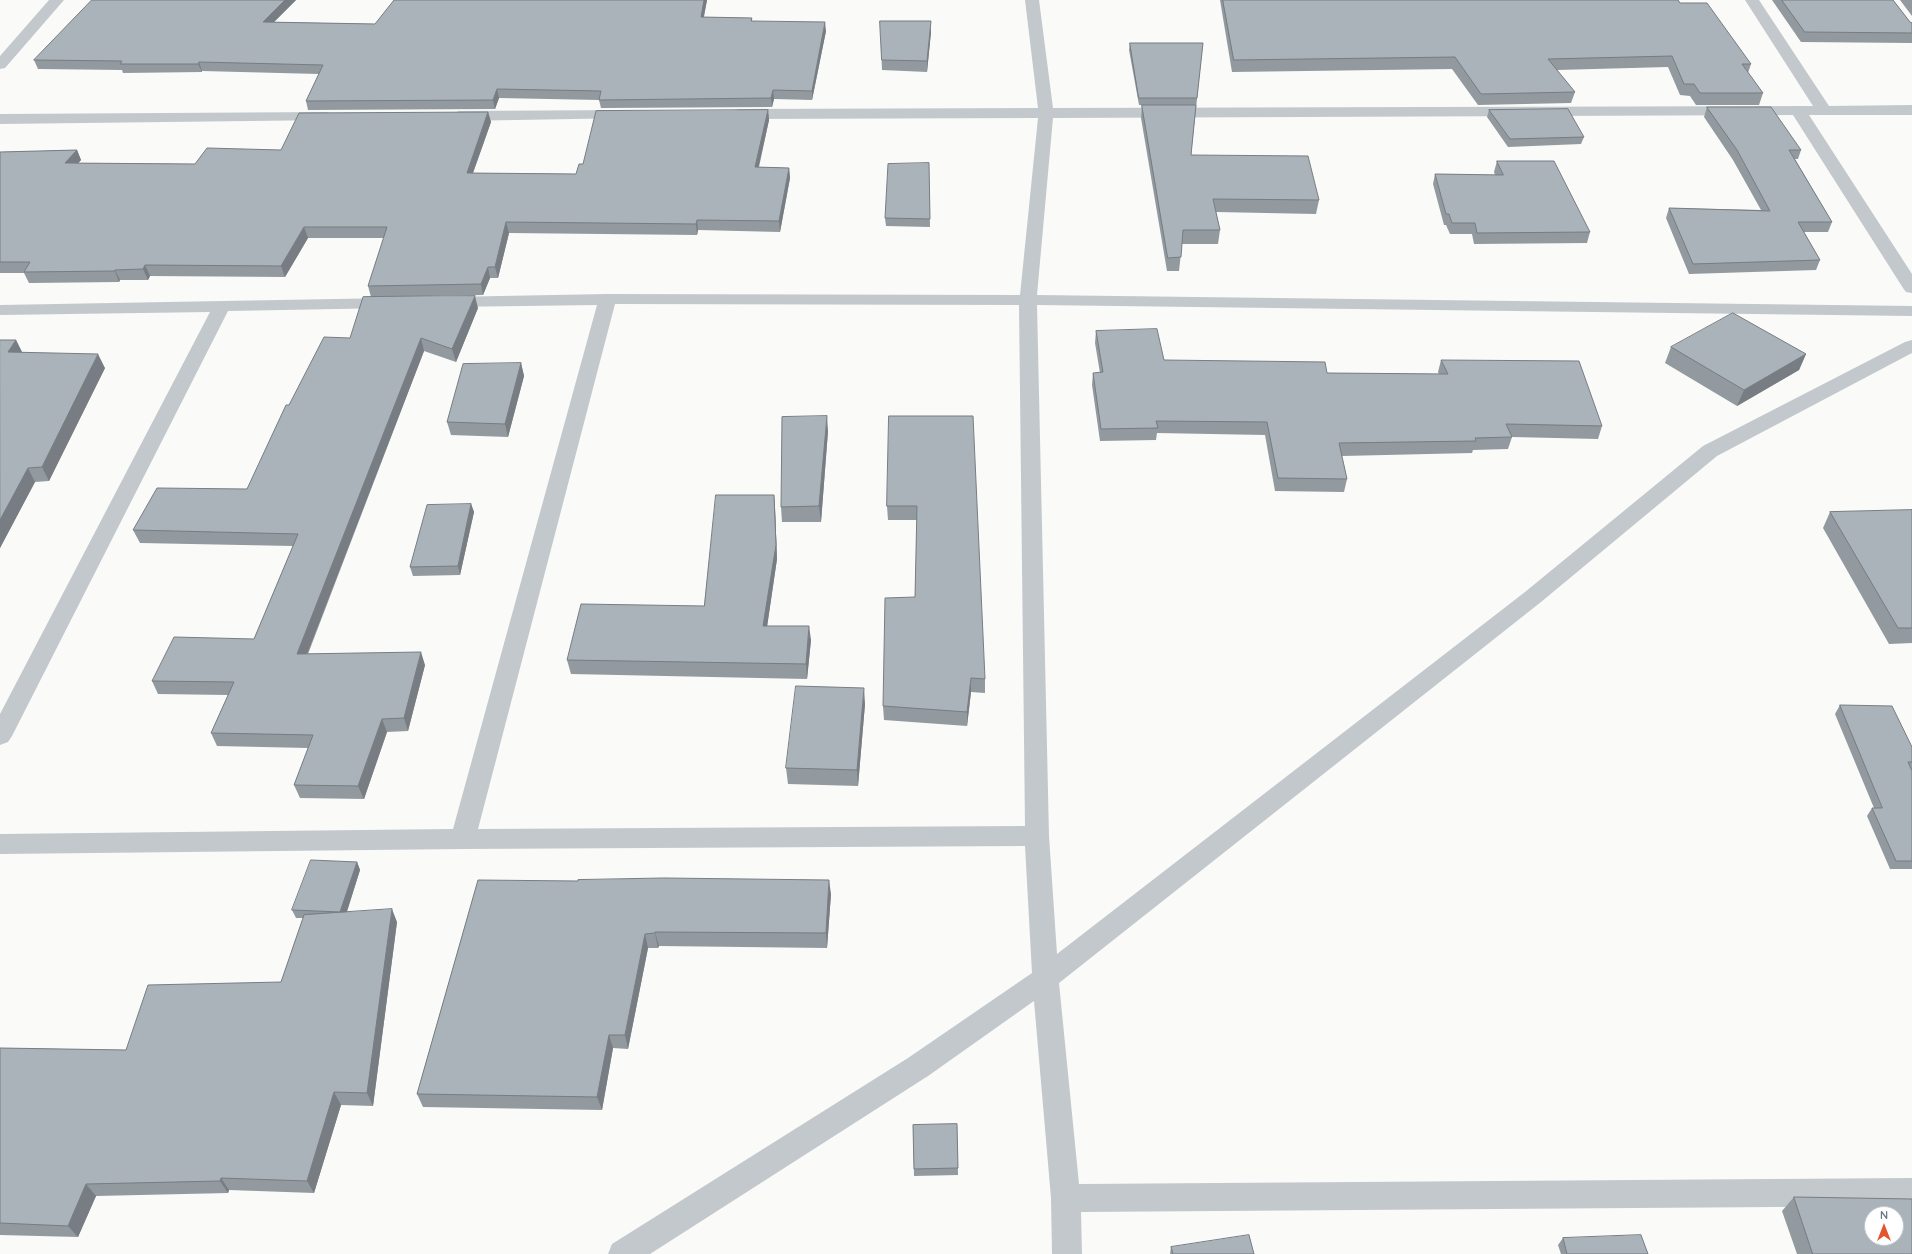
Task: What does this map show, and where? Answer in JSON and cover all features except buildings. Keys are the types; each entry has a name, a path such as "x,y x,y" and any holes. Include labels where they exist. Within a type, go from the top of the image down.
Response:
{"street":[{"path":"0,65 57,0"},
{"path":"1032,0 1046,112 1028,300 1037,836 1045,978 1066,1198 1067,1254"},
{"path":"1752,0 1824,110"},
{"path":"1798,110 1912,288"},
{"path":"727,114 1912,110"},
{"path":"447,116 639,115"},
{"path":"0,119 344,117"},
{"path":"463,839 607,299"},
{"path":"434,302 607,299 1028,300 1912,311"},
{"path":"0,310 410,302"},
{"path":"0,736 222,306"},
{"path":"623,1254 918,1067 1045,978 1533,597 1710,451 1912,346"},
{"path":"0,844 463,839 1037,836"},
{"path":"1066,1198 1912,1192"}]}
